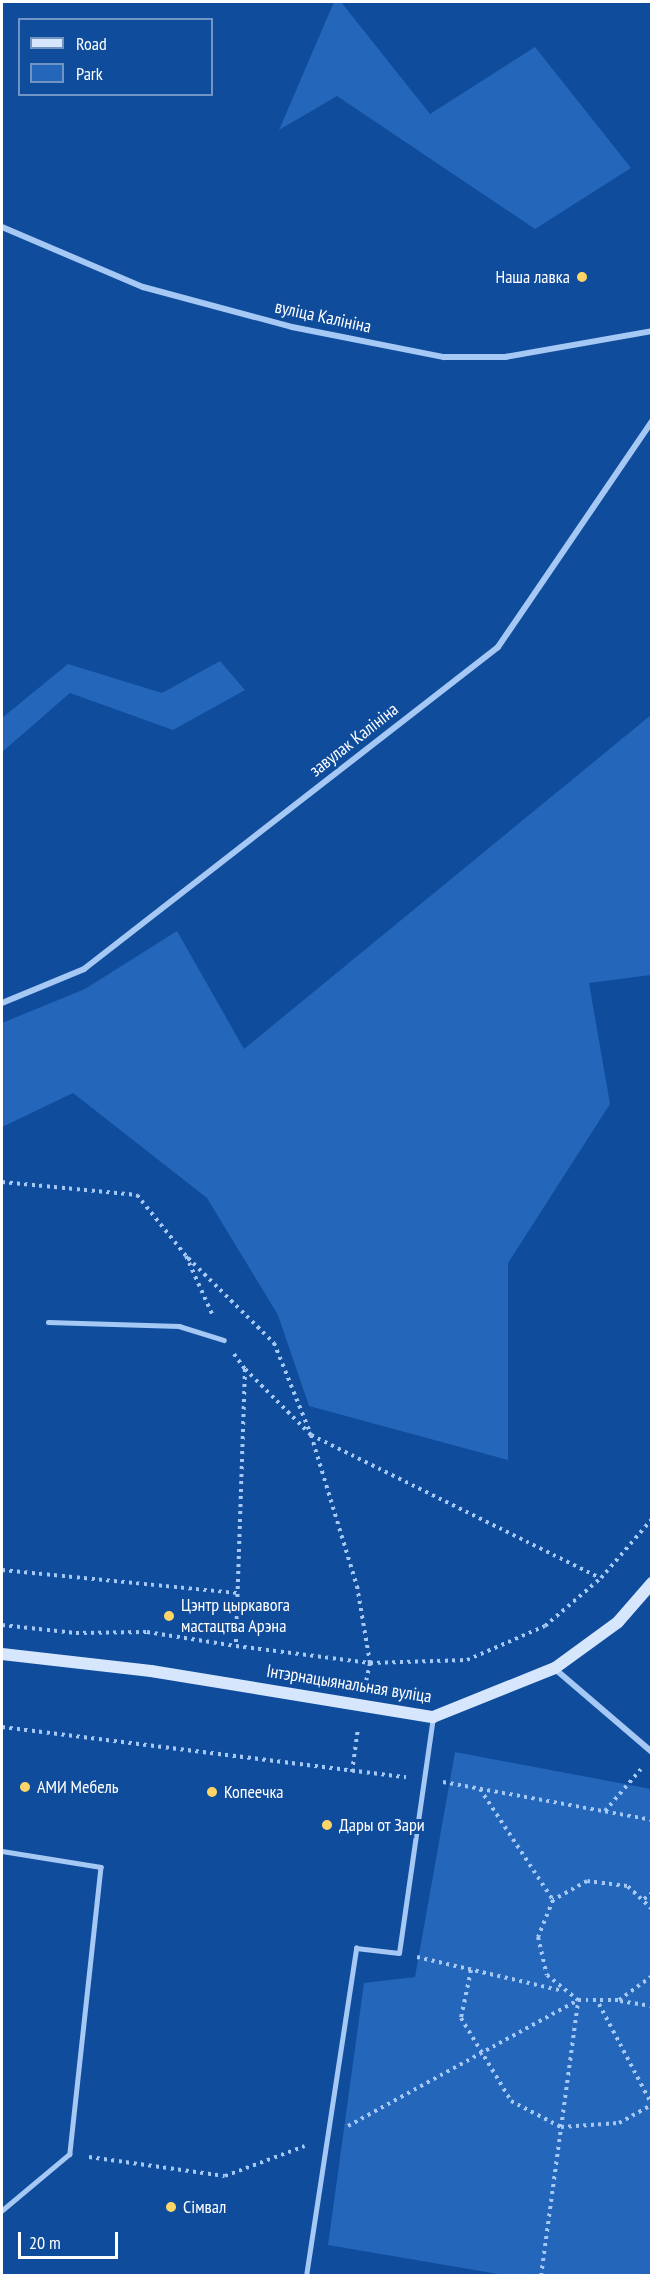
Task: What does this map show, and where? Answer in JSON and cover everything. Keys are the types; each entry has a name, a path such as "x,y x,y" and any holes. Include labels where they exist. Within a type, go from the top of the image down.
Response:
{"main road":[{"name":"Інтэрнацыянальная вуліца","path":"2,1654 151,1671 433,1718 555,1668 618,1622 651,1583"}],"street":[{"name":"вуліца Калініна","path":"2,227 143,287 292,327 444,357 505,357 651,331"},
{"name":"завулак Калініна","path":"2,1003 84,969 498,647 651,421"},
{"path":"555,1668 651,1752"}],"lane":[{"path":"48,1322 179,1326 224,1340"},
{"path":"306,2276 356,1948 399,1953 433,1718"},
{"path":"2,1851 101,1867 70,2154 2,2211"}],"path":[{"path":"2,1182 137,1195 186,1257 274,1343 311,1435 357,1586 370,1663"},
{"path":"186,1257 224,1340 245,1369 311,1435 601,1578"},
{"path":"236,1646 245,1369"},
{"path":"2,1625 76,1633 147,1632 370,1663 467,1660 545,1626 601,1578 651,1519"},
{"path":"2,1570 238,1593"},
{"path":"2,1727 295,1767 424,1778 651,1820"},
{"path":"605,1811 644,1766"},
{"path":"479,1788 553,1900"},
{"path":"561,1990 539,1957 542,1917 553,1900 578,1884 608,1880 644,1899 651,1909"},
{"path":"644,1899 651,1893"},
{"path":"399,1953 561,1990 578,2000 599,2004 619,2000 651,2006"},
{"path":"471,1970 461,2018 479,2055 512,2101 561,2127 619,2123 651,2105 599,2004"},
{"path":"619,2000 651,1976"},
{"path":"540,2276 578,2000"}],"green space":[{"path":"334,2 341,2 430,114 535,47 631,168 535,229 337,96 279,130"},
{"path":"220,661 245,690 173,730 70,693 2,752 2,718 68,664 162,693"},
{"path":"651,715 651,975 589,983 610,1104 508,1263 508,1460 309,1406 278,1315 207,1198 73,1093 2,1127 2,1023 85,989 177,931 244,1049"},
{"path":"455,1752 651,1789 651,2275 504,2275 328,2245 364,1983 415,1977"}],"place":[{"name":"Наша лавка","path":"582,277"},
{"name":"Цэнтр цыркавога мастацтва Арэна","path":"169,1616"},
{"name":"АМИ Мебель","path":"25,1787"},
{"name":"Копеечка","path":"212,1792"},
{"name":"Дары от Зари","path":"327,1825"},
{"name":"Сімвал","path":"171,2207"}]}
